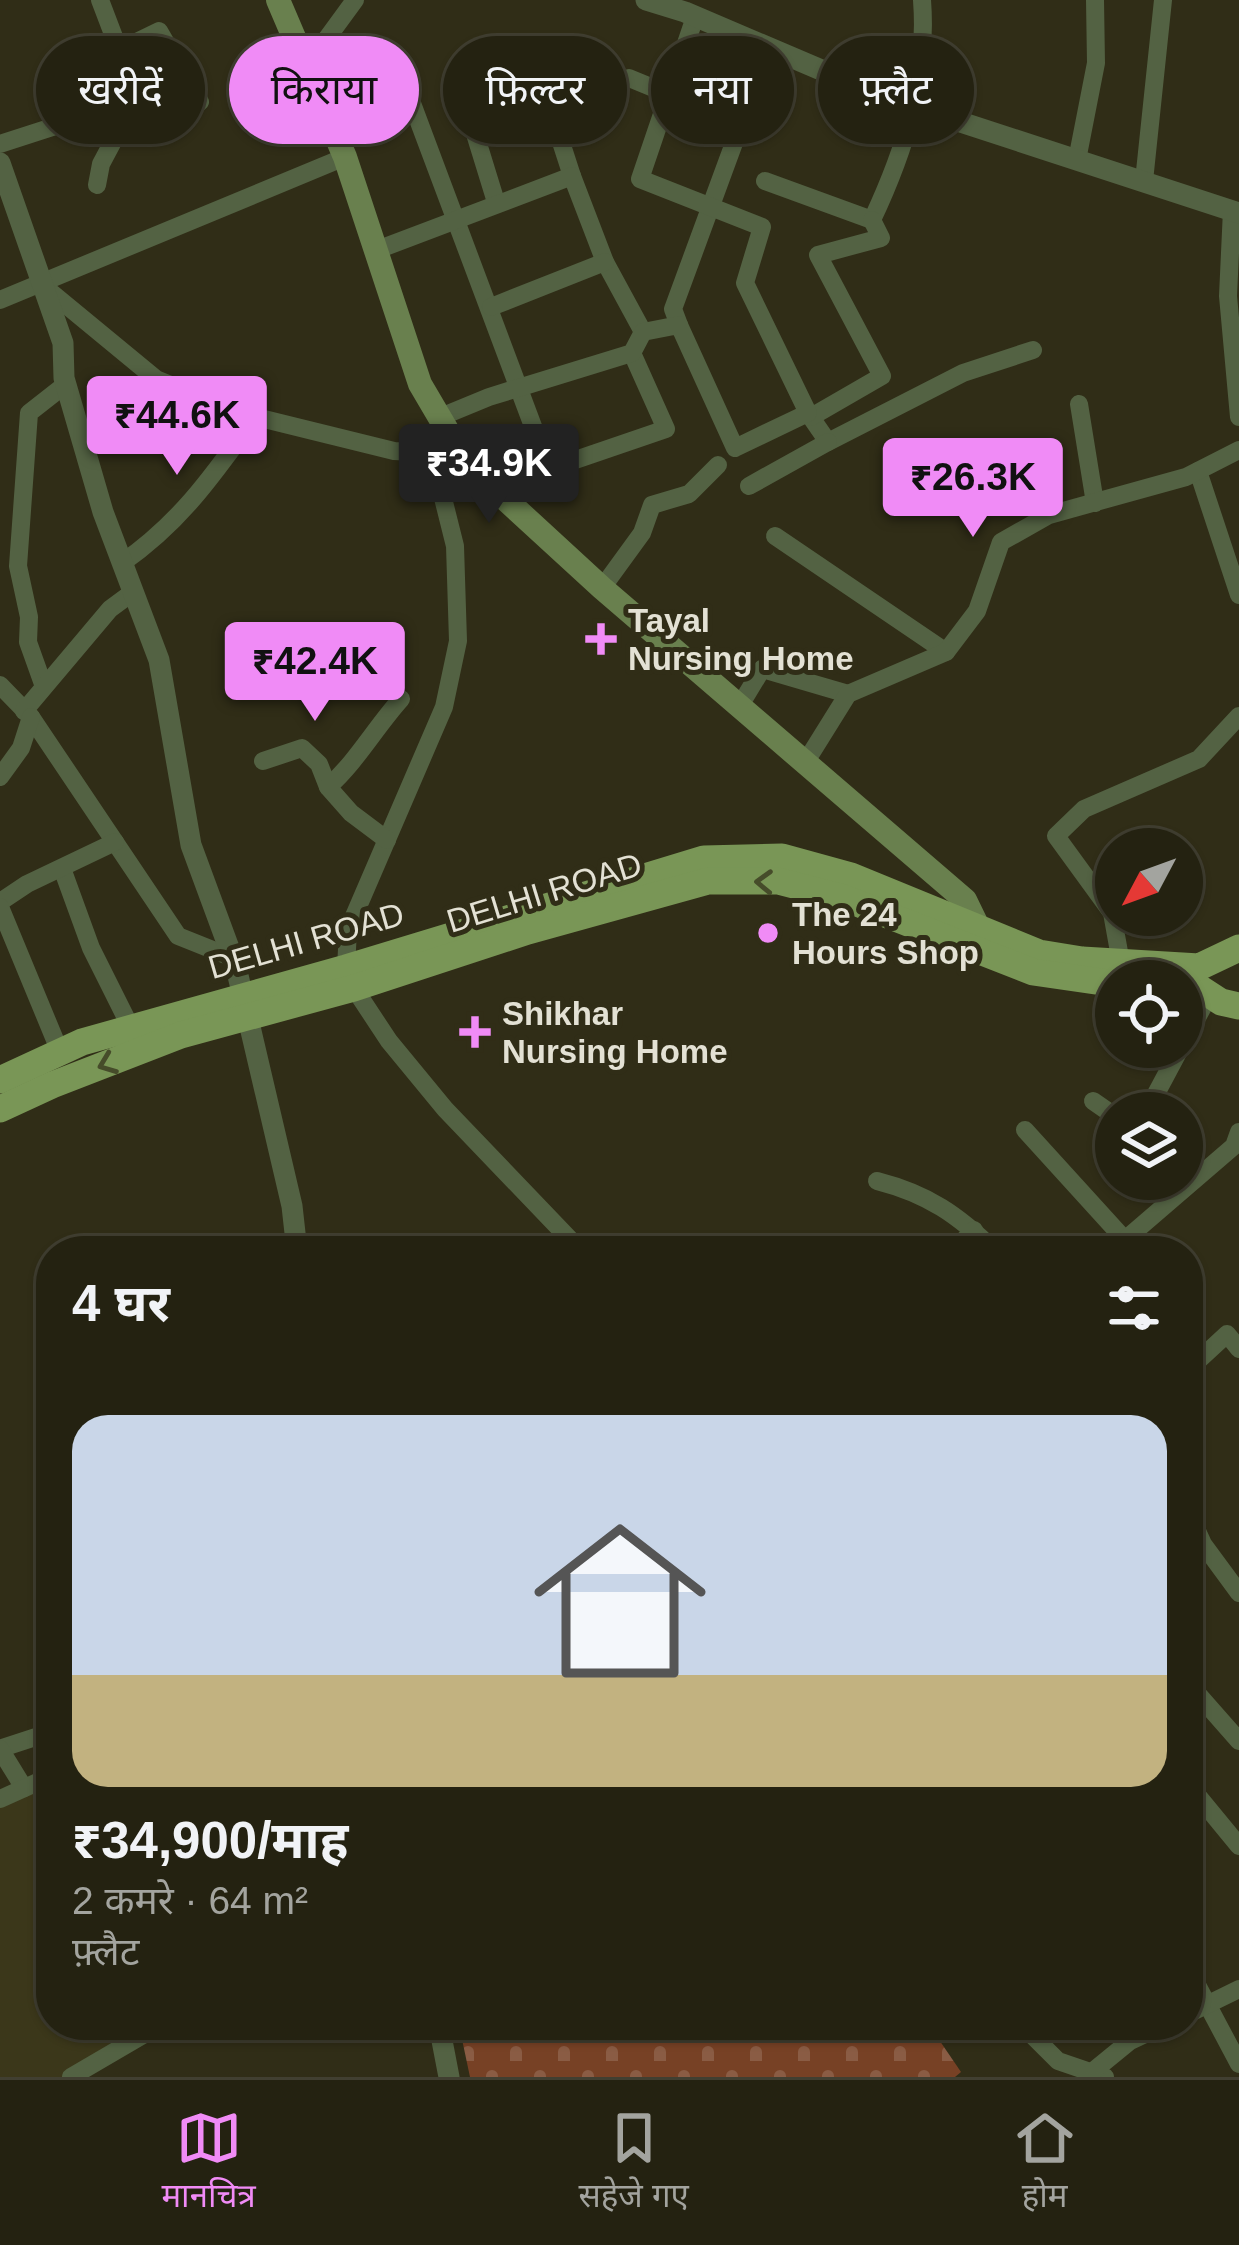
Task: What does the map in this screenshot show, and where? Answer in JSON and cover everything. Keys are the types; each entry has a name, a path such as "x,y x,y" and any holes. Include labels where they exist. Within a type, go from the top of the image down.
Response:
{"main road":[{"path":"278,0 294,36"},
{"path":"340,144 420,384 467,464 602,588 965,900 976,940"},
{"path":"938,924 941,879"},
{"name":"DELHI ROAD","path":"0,1080 60,1052 131,1028 246,1007 709,881 778,881 938,924 1033,972 1095,973"},
{"name":"DELHI ROAD","path":"1203,965 1238,950"},
{"name":"DELHI ROAD","path":"0,1109 246,1007"}],"street":[{"path":"100,0 114,36"},
{"path":"329,36 355,0"},
{"path":"646,0 688,10 818,65"},
{"path":"920,36 922,0"},
{"path":"1077,160 1096,63 1095,0"},
{"path":"1144,182 1163,0"},
{"path":"628,78 651,86"},
{"path":"419,122 549,469 666,429 632,353"},
{"path":"974,126 1236,212 1228,296 1239,418"},
{"path":"0,144 36,132"},
{"path":"97,185 112,144"},
{"path":"478,144 496,202"},
{"path":"562,144 605,262 643,332"},
{"path":"652,144 640,179 762,227 745,283 828,442"},
{"path":"734,144 673,309 735,448 882,376 818,255 881,238 872,220 765,181"},
{"path":"872,220 904,144"},
{"path":"0,300 43,287 345,157"},
{"path":"0,163 63,343 66,384 122,562 159,660 191,845 233,958 296,1236"},
{"path":"376,250 572,176"},
{"path":"491,307 605,262"},
{"path":"43,287 156,379 255,417 394,451 432,453 454,446"},
{"path":"643,332 679,325"},
{"path":"439,418 632,353 643,332"},
{"path":"749,486 963,373 1034,350"},
{"path":"43,684 28,642 29,617 18,566 19,527 29,412 66,384"},
{"path":"1079,404 1095,503"},
{"path":"122,562 160,537 205,488 255,417"},
{"path":"454,446 435,466 455,546 458,641 444,707 348,930 350,978 389,1041 445,1109 567,1236"},
{"path":"805,763 848,694 946,652 977,611 1001,542 1049,515 1198,471 1239,450"},
{"path":"602,588 641,533 652,505 689,494 718,465"},
{"path":"1198,471 1239,595"},
{"path":"775,536 946,652"},
{"path":"0,777 21,748 27,714 43,684 110,609 133,592"},
{"path":"739,707 762,669 848,694"},
{"path":"0,685 27,714 178,937 233,958"},
{"path":"328,787 351,766 401,699"},
{"path":"1117,960 1112,913 1056,836 1084,809 1199,759 1239,716"},
{"path":"263,761 302,748 319,764 328,787 350,813 387,840"},
{"path":"60,1052 0,904 27,884 115,842"},
{"path":"62,871 91,948 131,1028"},
{"path":"1025,1130 1111,1236"},
{"path":"1129,1236 1234,1146 1239,1132"},
{"path":"878,1181 906,1189 959,1216 980,1236"},
{"path":"968,1236 974,1230"},
{"path":"1203,1359 1235,1335"},
{"path":"1203,1544 1239,1593"},
{"path":"1203,1700 1239,1741"},
{"path":"24,1788 1,1749 36,1737"},
{"path":"0,1798 36,1783"},
{"path":"1203,1802 1239,1846"},
{"path":"1203,2007 1239,1989"},
{"path":"1203,1996 1239,2064"},
{"path":"70,2077 134,2040"},
{"path":"443,2040 449,2077"},
{"path":"1037,2040 1058,2061 1095,2076 1134,2040"}],"shaded area":[{"path":"36,1778 36,2040 143,2040 69,2077 0,2077 0,1796"}],"green space":[{"path":"462,2040 939,2040 961,2072 955,2077 470,2077"}],"place":[{"name":"Tayal Nursing Home","path":"601,639"},
{"name":"The 24 Hours Shop","path":"768,933"},
{"name":"Shikhar Nursing Home","path":"475,1032"}]}
